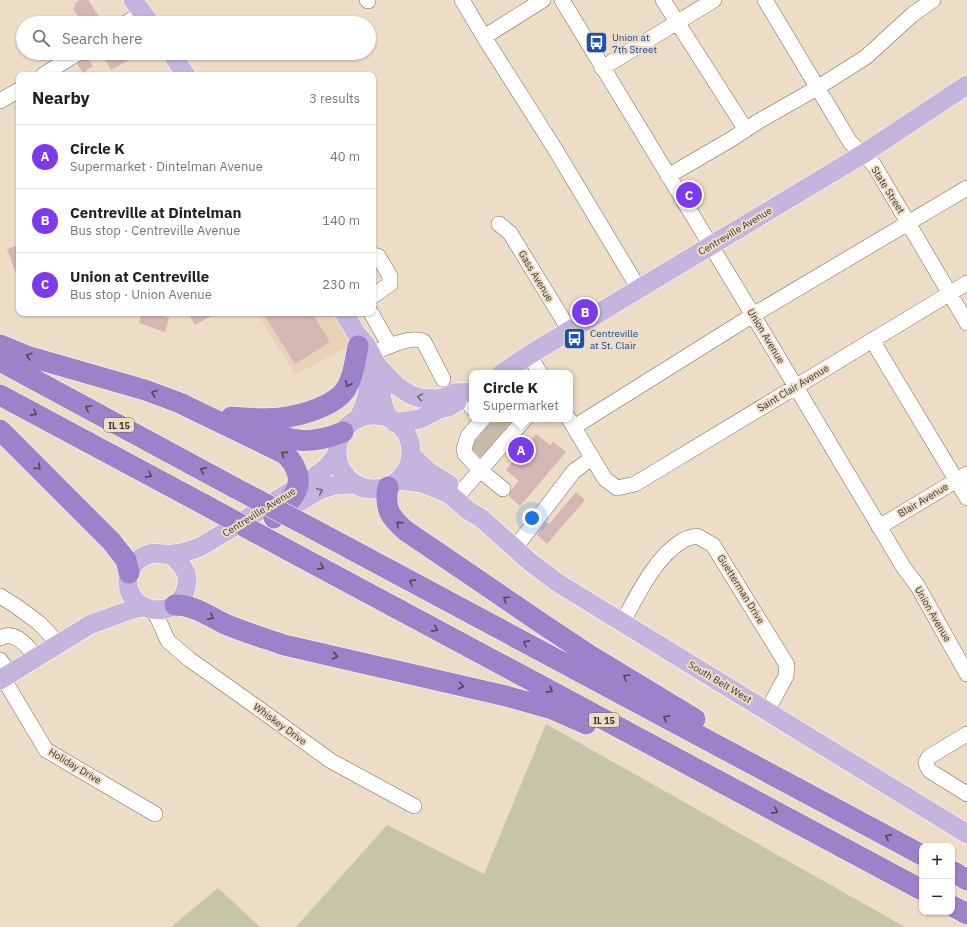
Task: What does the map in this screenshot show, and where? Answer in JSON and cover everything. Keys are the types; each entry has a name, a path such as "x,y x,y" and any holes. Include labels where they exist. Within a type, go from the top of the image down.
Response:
{"highway":[{"path":"0,345 27,356 145,390 180,403 285,454 292,460 295,467 298,478 297,488 291,499 281,508 274,518"},
{"path":"231,417 281,418 302,414 324,406 336,399 347,388 365,351"},
{"name":"IL 15","path":"0,361 919,853"},
{"name":"IL 15","path":"0,395 919,888"},
{"path":"180,403 206,406 261,430 298,441 326,439 343,432"},
{"path":"0,430 111,540 126,560 129,578"},
{"path":"393,483 386,501 387,507 392,517 406,531 591,656 757,756 774,776"},
{"path":"160,611 192,607 250,634 284,645 506,696 552,709 641,750 712,788 745,795"},
{"path":"955,874 967,880"},
{"path":"955,908 967,914"}],"main road":[{"path":"176,60 184,72"},
{"name":"Centreville Avenue","path":"509,370 529,355 863,154 967,85"},
{"name":"South Belt West","path":"346,316 380,377 382,400 391,420 406,434 411,451 428,471 462,492 475,505 481,518"},
{"path":"365,351 396,386 411,395 420,398 436,399 443,398 454,393 466,399"},
{"name":"South Belt West","path":"343,432 349,425 358,419 368,393 368,376 365,351"},
{"path":"358,419 372,416 391,420 420,419 439,409 466,399"},
{"path":"393,483 407,469 411,451 426,429 466,399"},
{"path":"343,432 338,443 337,454 340,466 346,476 355,484"},
{"name":"Centreville Avenue","path":"91,624 114,602 129,578 134,564 141,558 150,553 171,555 202,546 297,488 327,467 337,454"},
{"name":"South Belt West","path":"355,484 370,489 412,480 438,488 449,494 469,511 481,518 530,562 558,583 967,834"},
{"name":"Centreville Avenue","path":"187,575 208,555 274,518 321,489 336,485 355,484"},
{"path":"129,578 130,593 135,601 160,611 180,600 185,593 187,575 181,564 171,555"},
{"name":"Centreville Avenue","path":"3,673 37,657 91,624 107,619 126,610 160,611"}],"street":[{"path":"462,0 555,149 639,289"},
{"path":"484,37 542,0"},
{"name":"Union Avenue","path":"562,0 796,386 879,527 904,568 917,585 967,674"},
{"path":"663,0 746,130"},
{"path":"602,68 714,0"},
{"name":"State Street","path":"765,0 850,142 874,166 967,323"},
{"path":"668,176 730,140 759,121 818,88 866,57 913,14 933,0"},
{"path":"47,72 67,60"},
{"path":"0,101 16,92"},
{"path":"573,422 967,188"},
{"name":"Gass Avenue","path":"499,224 510,233 570,331"},
{"path":"376,256 378,256 390,276 390,284 376,294"},
{"name":"Saint Clair Avenue","path":"592,458 605,479 617,488 635,484 967,283"},
{"path":"373,316 390,346"},
{"path":"365,351 414,339 421,339 424,342 443,380"},
{"path":"872,340 962,477 967,498"},
{"path":"529,355 538,370"},
{"path":"515,548 574,471 592,458 571,423"},
{"path":"462,492 480,470 496,432"},
{"path":"496,432 464,449 464,454 480,470 503,488"},
{"name":"Blair Avenue","path":"879,527 962,477"},
{"name":"Guetterman Drive","path":"622,623 650,575 667,552 683,540 697,536 713,545 787,665 786,676 767,711"},
{"path":"0,596 39,623 59,644"},
{"name":"Whiskey Drive","path":"160,611 164,634 168,641 189,659 331,762 414,806"},
{"path":"0,638 8,634 21,640 37,657"},
{"name":"Holiday Drive","path":"3,673 46,750 155,814"},
{"path":"967,734 929,757 926,762 930,771 967,794"}],"shaded area":[{"path":"259,316 334,316 346,334 350,345 295,375"}],"green space":[{"path":"546,724 905,927 296,927 387,825 484,874"},
{"path":"218,888 260,927 171,927"}],"building":[{"path":"80,0 88,0 99,16 78,16 73,9 76,6 74,4"},
{"path":"82,60 89,60 93,66 82,72 77,64"},
{"path":"105,60 129,60 111,70"},
{"path":"16,246 16,274 7,249"},
{"path":"141,316 163,316 169,318 165,332 139,323"},
{"path":"190,316 212,316 195,325"},
{"path":"265,316 314,316 330,342 295,364"},
{"path":"491,422 510,422 480,457 473,450 476,440"},
{"path":"536,434 550,445 553,442 566,452 520,506 509,496 512,489 519,481 506,470 513,461 511,460 526,441 529,443"},
{"path":"576,492 585,500 547,544 537,535 546,522 549,524"}],"tunnel":[{"path":"505,422 508,425"},
{"path":"490,424 501,434"},
{"path":"482,433 494,442"},
{"path":"475,441 486,451"}],"place":[{"name":"Union at 7th Street","path":"597,43"},
{"name":"Union at Centreville","path":"689,195"},
{"name":"Centreville at Dintelman","path":"585,312"},
{"name":"Centreville at St. Clair","path":"574,339"},
{"name":"Circle K","path":"521,450"}]}
